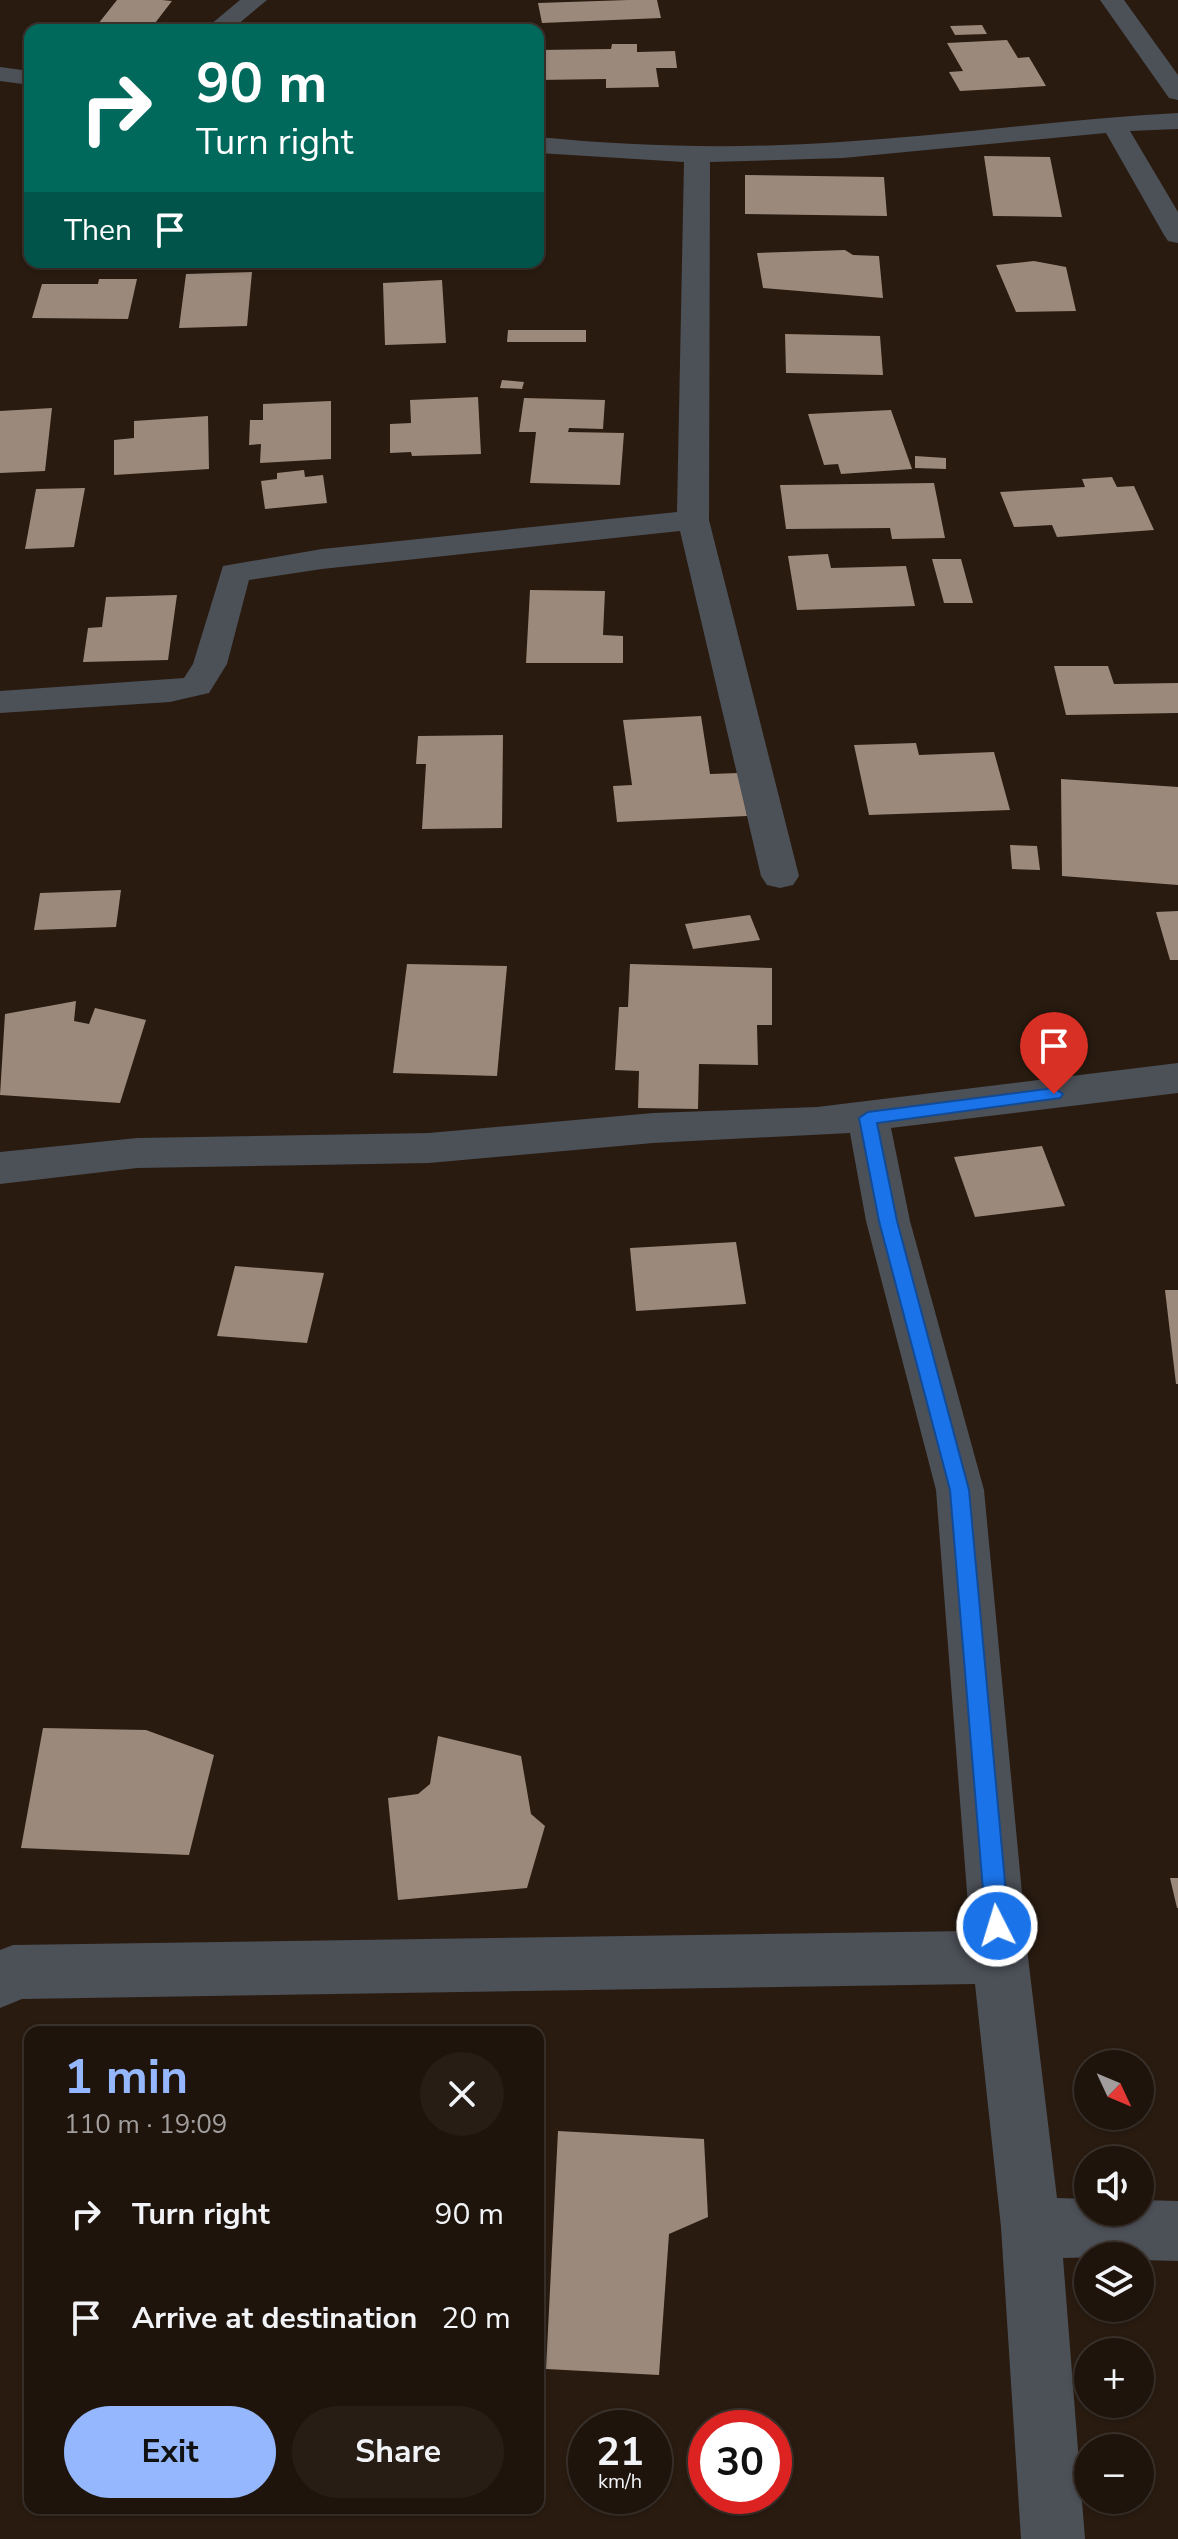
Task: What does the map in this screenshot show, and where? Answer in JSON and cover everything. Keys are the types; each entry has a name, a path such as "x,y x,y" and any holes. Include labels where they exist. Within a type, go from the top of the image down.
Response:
{"street":[{"path":"224,24 255,0"},
{"path":"1112,0 1178,93"},
{"path":"0,74 24,77"},
{"path":"544,145 697,154 842,150 1113,123 1178,121"},
{"path":"1113,123 1178,235"},
{"path":"697,154 693,520 780,876"},
{"path":"0,702 170,692 197,686 210,664 235,573 322,559 693,520"},
{"path":"0,1168 137,1153 429,1148 653,1128 868,1118 1178,1078"},
{"path":"868,1118 888,1221 960,1490 1000,1957 1031,2227 1053,2539"},
{"path":"0,1981 13,1972 1000,1957"},
{"path":"1031,2227 1178,2231"}],"building":[{"path":"117,0 172,1 154,24 98,24"},
{"path":"657,0 661,18 542,23 538,3"},
{"path":"982,25 987,34 955,35 950,26"},
{"path":"1007,40 1018,58 1029,57 1046,86 960,91 949,72 963,71 947,43"},
{"path":"612,44 637,44 637,52 675,51 677,68 656,68 659,87 606,88 606,79 544,80 544,50 611,49"},
{"path":"984,156 1050,157 1062,217 993,216"},
{"path":"745,175 884,177 887,216 745,214"},
{"path":"845,250 853,255 879,256 883,298 763,288 757,253"},
{"path":"1034,261 1066,267 1076,311 1016,312 996,265"},
{"path":"252,272 247,326 179,328 186,274"},
{"path":"99,279 137,279 128,319 32,318 42,284 98,284"},
{"path":"442,280 446,343 385,345 383,283"},
{"path":"508,330 586,330 586,342 507,342"},
{"path":"785,334 880,336 883,375 786,373"},
{"path":"502,380 524,382 522,389 500,388"},
{"path":"478,397 481,454 412,456 411,452 390,453 390,424 411,423 410,400"},
{"path":"524,398 605,400 603,429 569,428 568,432 624,433 620,485 530,483 536,432 519,432"},
{"path":"331,401 331,459 260,463 261,444 249,445 250,420 263,420 263,404"},
{"path":"52,408 45,471 0,473 0,411"},
{"path":"891,410 912,469 841,474 838,464 824,465 808,414"},
{"path":"208,416 209,469 114,475 114,440 134,438 134,421"},
{"path":"915,456 946,458 946,469 915,468"},
{"path":"304,470 305,477 323,475 327,503 265,509 261,481 277,479 277,473"},
{"path":"1112,477 1117,487 1134,486 1154,530 1057,537 1052,525 1014,527 1000,492 1085,487 1082,479"},
{"path":"934,483 945,538 892,539 890,528 786,529 780,485"},
{"path":"85,488 74,547 25,549 36,489"},
{"path":"828,554 831,568 906,566 915,606 797,610 788,556"},
{"path":"932,559 961,559 973,603 944,603"},
{"path":"530,590 605,591 603,635 623,636 623,663 526,663"},
{"path":"177,595 168,660 83,662 88,628 102,627 106,597"},
{"path":"1054,666 1108,666 1114,684 1178,683 1178,713 1066,715"},
{"path":"701,716 710,774 739,773 747,816 617,822 613,786 632,785 623,720"},
{"path":"503,735 502,828 422,829 426,764 416,764 418,736"},
{"path":"916,743 919,755 994,752 1010,810 869,815 854,745"},
{"path":"1061,779 1178,787 1178,885 1062,876"},
{"path":"1010,845 1037,846 1040,870 1012,869"},
{"path":"121,890 116,927 34,930 40,893"},
{"path":"1178,911 1178,960 1170,960 1156,912"},
{"path":"750,915 760,940 693,949 685,924"},
{"path":"407,964 507,966 497,1076 393,1073"},
{"path":"630,964 772,968 772,1025 757,1025 758,1065 699,1064 698,1109 638,1108 639,1071 615,1070 619,1007 628,1007"},
{"path":"76,1001 74,1021 89,1024 95,1008 146,1020 120,1103 0,1095 5,1014"},
{"path":"1042,1146 1065,1206 975,1217 954,1157"},
{"path":"736,1242 746,1304 636,1311 630,1248"},
{"path":"235,1266 324,1273 307,1343 217,1336"},
{"path":"1165,1290 1178,1290 1178,1384 1176,1384"},
{"path":"43,1728 146,1730 214,1755 189,1855 21,1848"},
{"path":"438,1736 521,1756 531,1814 545,1826 527,1888 398,1900 388,1798 418,1794 430,1784"},
{"path":"1170,1878 1178,1878 1178,1908 1177,1908"},
{"path":"558,2131 704,2139 708,2217 669,2234 659,2375 546,2369"}],"route":[{"path":"997,1926 960,1490 888,1221 868,1118 1054,1094"}]}
